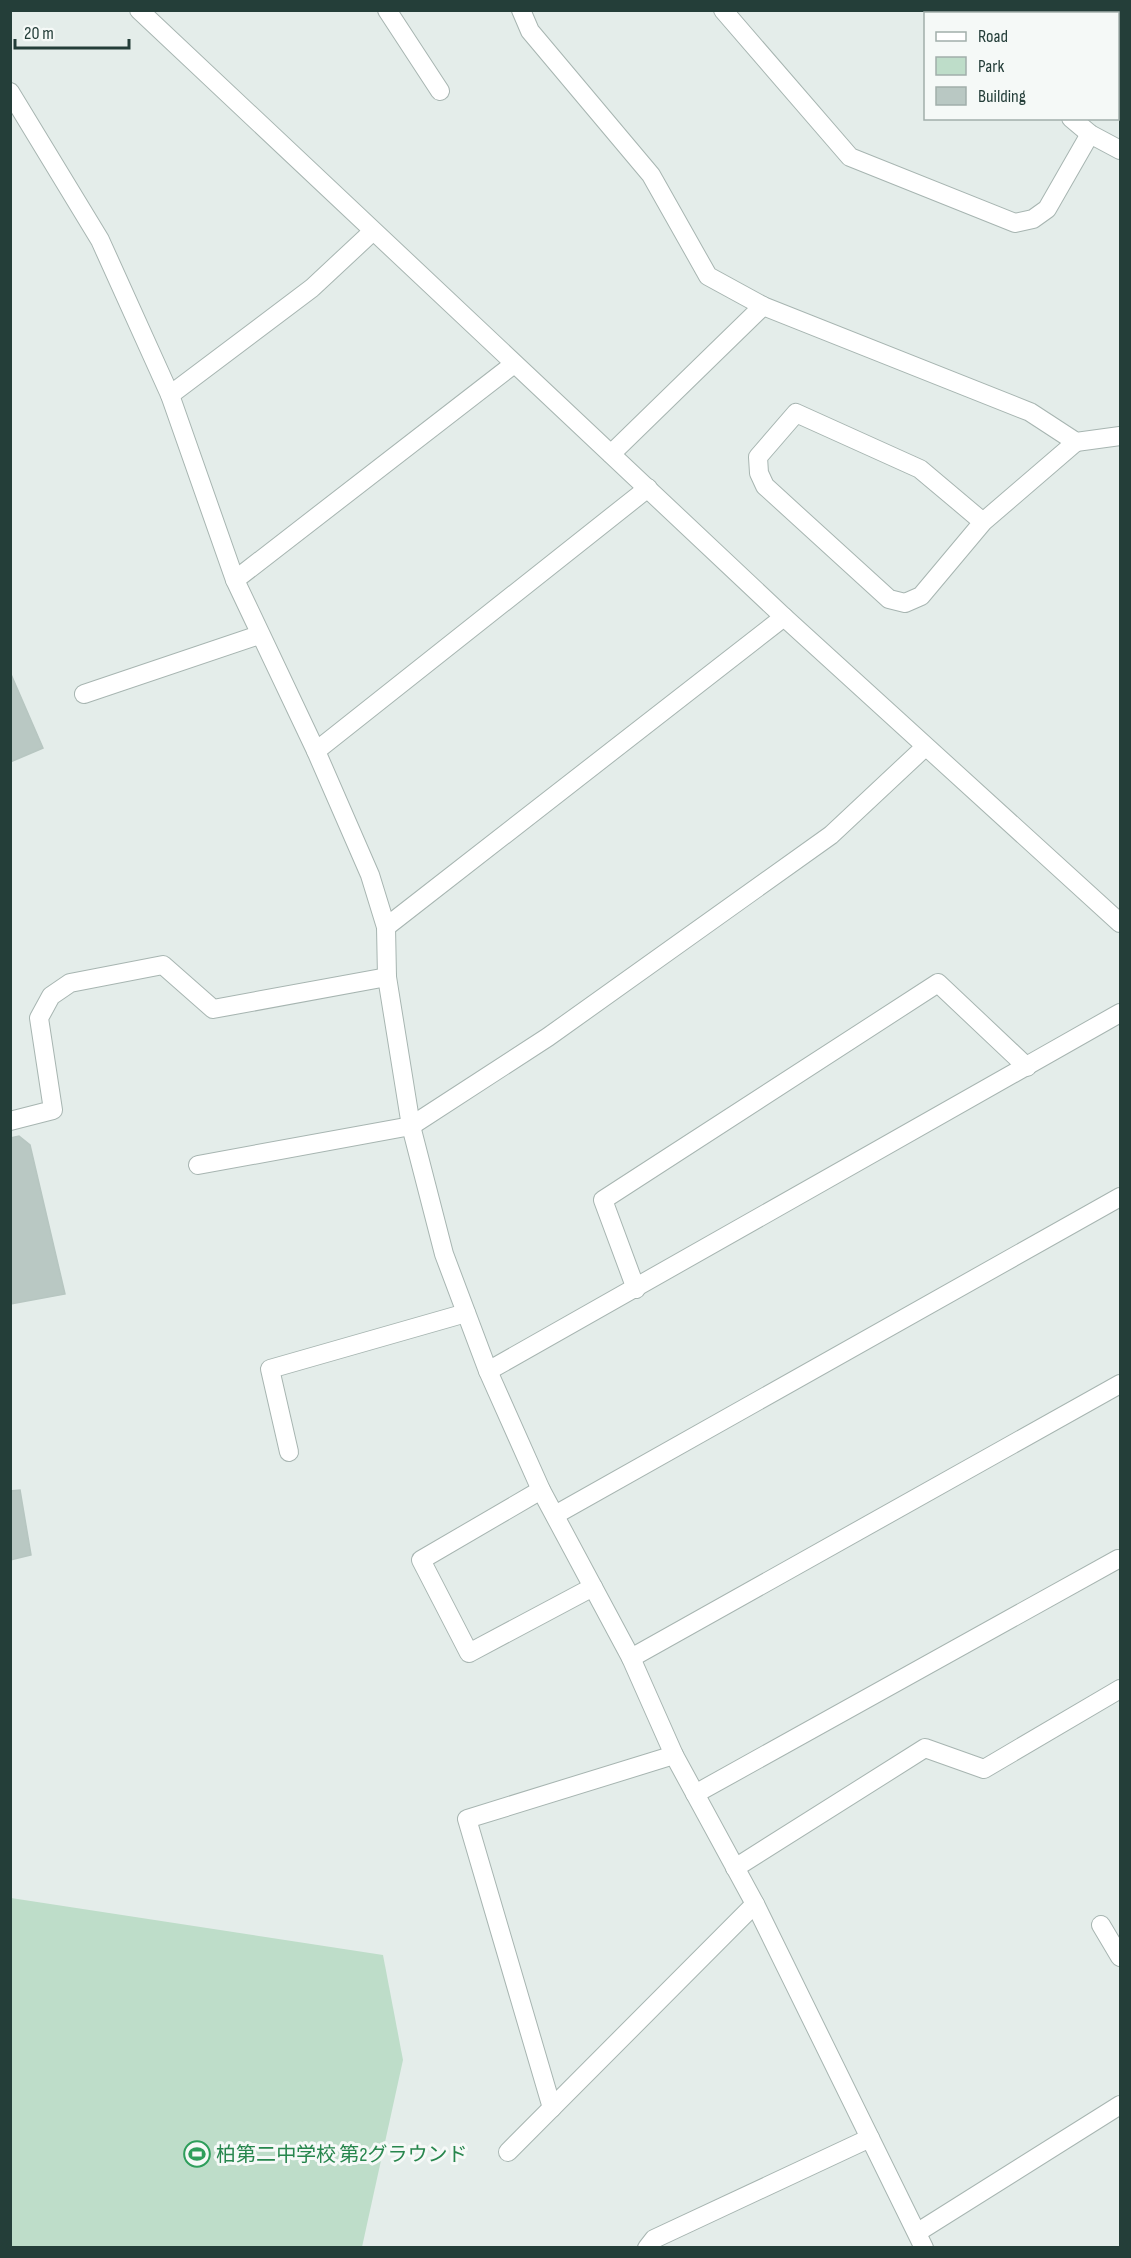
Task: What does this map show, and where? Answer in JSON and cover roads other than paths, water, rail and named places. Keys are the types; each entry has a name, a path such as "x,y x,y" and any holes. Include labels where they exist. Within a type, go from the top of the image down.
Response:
{"street":[{"path":"139,10 372,232 784,617 1120,923"},
{"path":"387,10 440,91"},
{"path":"520,10 530,31 651,175 708,276 763,306 1030,412 1076,442"},
{"path":"723,10 850,157 1015,223 1033,219 1047,209 1090,134"},
{"path":"10,92 100,240 170,395 235,580 259,635 316,751 370,875 386,927 387,977 411,1126 444,1254 488,1371 541,1490 631,1658 674,1755 754,1904 921,2240 1120,2105"},
{"path":"1073,120 1090,134 1120,150"},
{"path":"170,395 312,288 372,232"},
{"path":"611,454 763,306"},
{"path":"235,580 514,364"},
{"path":"983,522 920,469 796,413 758,456 759,473 765,486 889,599 905,603 921,596 983,522 1076,442 1120,436"},
{"path":"316,751 648,488"},
{"path":"386,927 784,617"},
{"path":"84,694 259,635"},
{"path":"198,1165 411,1126 548,1037 831,835 925,747"},
{"path":"10,1121 53,1110 39,1018 51,996 70,983 163,965 213,1009 387,977"},
{"path":"636,1289 603,1200 938,983 1027,1067"},
{"path":"488,1371 1120,1013"},
{"path":"555,1515 1120,1197"},
{"path":"289,1452 270,1369 466,1313"},
{"path":"631,1658 1120,1384"},
{"path":"541,1490 421,1560 469,1653 593,1587"},
{"path":"695,1794 1118,1559"},
{"path":"735,1868 925,1748 984,1769 1120,1689"},
{"path":"552,2108 466,1819 674,1755"},
{"path":"508,2152 754,1904"},
{"path":"1101,1925 1120,1957"},
{"path":"647,2247 654,2239 870,2138"}],"place":[{"name":"柏第二中学校 第2グラウンド","path":"197,2154"}]}
